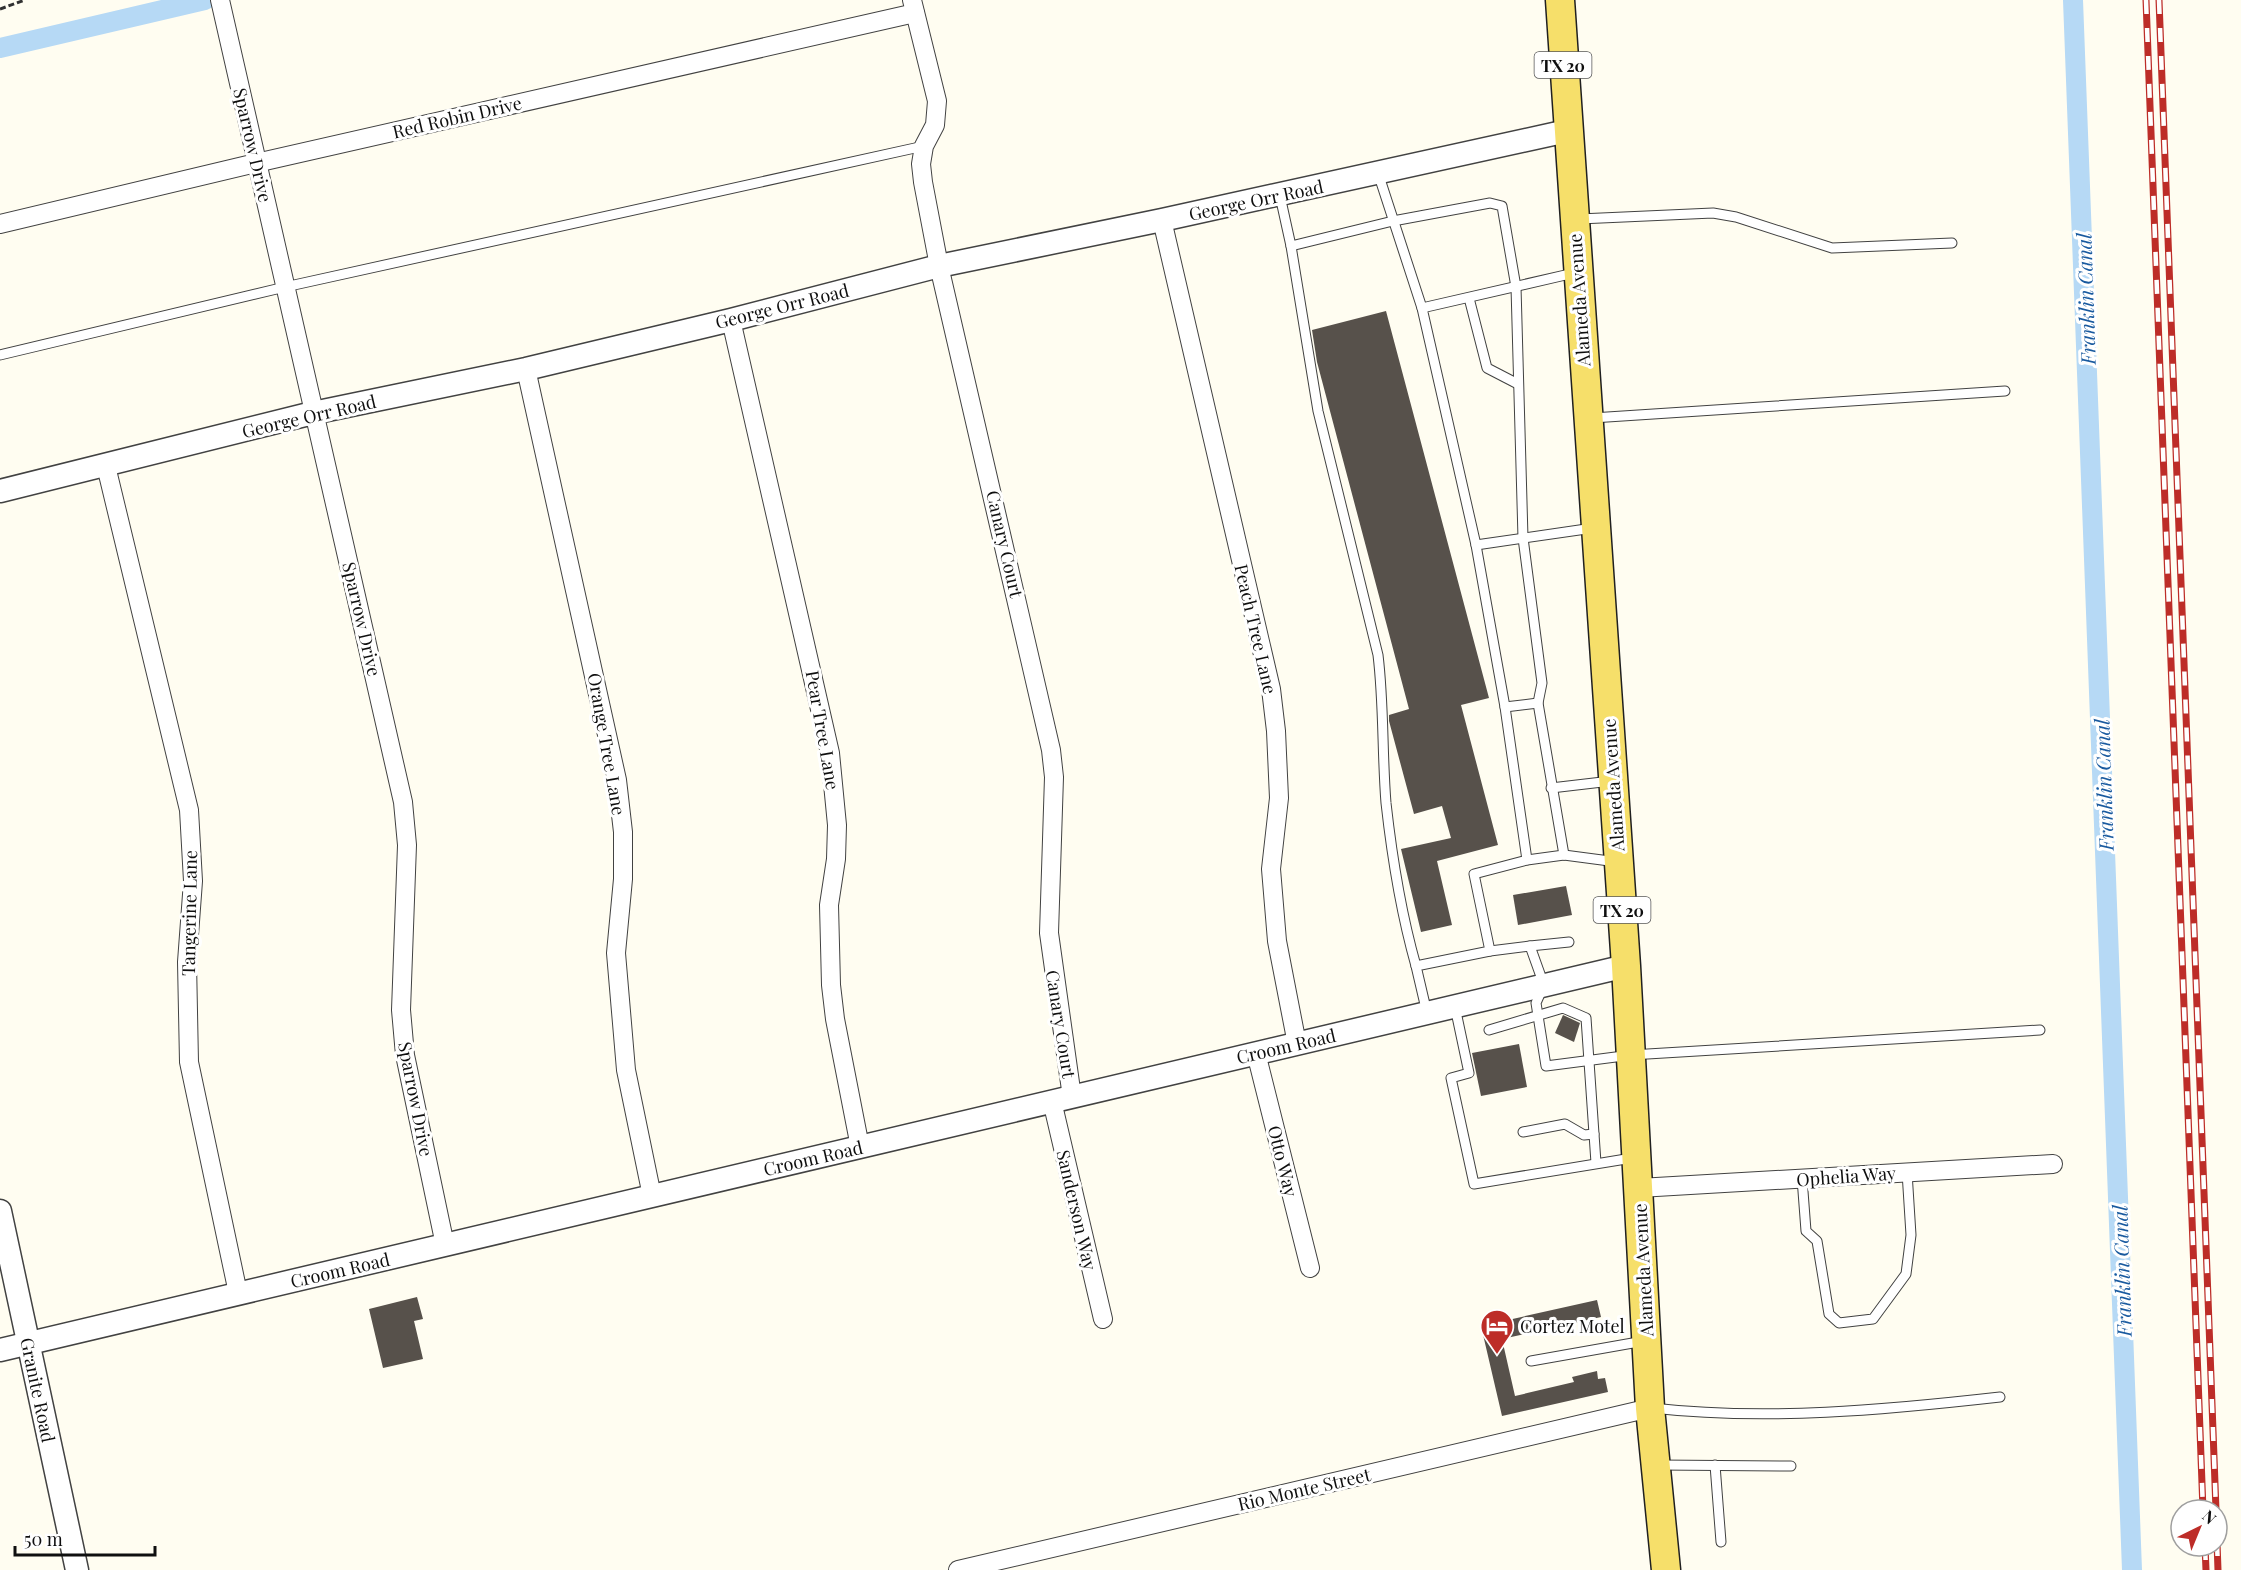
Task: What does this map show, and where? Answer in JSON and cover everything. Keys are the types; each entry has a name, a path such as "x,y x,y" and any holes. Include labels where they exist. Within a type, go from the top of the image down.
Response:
{"main road":[{"name":"Alameda Avenue","path":"1560,0 1567,131 1626,966 1650,1408 1666,1570"}],"street":[{"name":"Canary Court","path":"914,7 937,101 935,125 924,146 921,164 923,182 939,266 1051,750 1054,777 1049,933 1062,1099"},
{"name":"Red Robin Drive","path":"0,224 914,7"},
{"name":"Sparrow Drive","path":"222,9 313,413 384,710 403,802 407,845 401,1010 405,1055 445,1245"},
{"name":"George Orr Road","path":"0,491 313,413 526,369 731,320 939,266 1279,195 1567,131"},
{"name":"Peach Tree Lane","path":"1162,220 1271,689 1276,731 1279,798 1271,869 1277,941 1297,1044"},
{"name":"Pear Tree Lane","path":"731,320 830,753 837,825 836,859 829,905 831,985 835,1019 860,1147"},
{"name":"Orange Tree Lane","path":"526,369 617,780 623,832 623,879 616,953 625,1058 652,1196"},
{"name":"Tangerine Lane","path":"106,466 189,810 193,880 187,962 189,1062 238,1293"},
{"name":"Croom Road","path":"0,1350 1626,966"},
{"name":"Otto Way","path":"1256,1053 1310,1268"},
{"name":"Sanderson Way","path":"1062,1099 1103,1319"},
{"name":"Ophelia Way","path":"1639,1188 2053,1164"},
{"name":"Granite Road","path":"0,1211 77,1570"},
{"name":"Rio Monte Street","path":"958,1570 1650,1408"}],"lane":[{"path":"0,355 285,287 924,146"},
{"path":"1378,173 1422,308 1476,545 1505,707 1527,860"},
{"path":"1279,195 1291,246 1318,411 1378,655 1383,693 1386,803 1404,919 1427,1013"},
{"path":"1291,246 1393,221 1490,203 1502,206 1516,287 1516,383 1523,538 1542,683 1538,703 1564,855"},
{"path":"1574,220 1713,213 1736,217 1832,248 1952,243"},
{"path":"1422,308 1577,272"},
{"path":"1469,298 1487,368 1516,383"},
{"path":"1587,418 2005,390"},
{"path":"1476,545 1595,527"},
{"path":"1505,707 1538,703"},
{"path":"1551,788 1613,781"},
{"path":"1490,951 1474,874 1527,860 1564,855 1618,862"},
{"path":"1416,966 1490,951 1569,942"},
{"path":"1530,946 1544,985 1536,1003 1546,1066 1631,1055 2040,1030"},
{"path":"1455,1006 1469,1073 1451,1078 1474,1184 1637,1157"},
{"path":"1489,1030 1563,1008 1586,1018 1596,1163"},
{"path":"1523,1132 1565,1124 1584,1135 1594,1134"},
{"path":"1802,1178 1806,1231 1817,1241 1829,1314 1839,1323 1873,1319 1906,1274 1911,1235 1906,1172"},
{"path":"1531,1361 1647,1340"},
{"path":"1650,1408 1713,1415 1910,1407 2000,1397"},
{"path":"1655,1465 1791,1466"},
{"path":"1715,1465 1720,1542"}],"path":[{"path":"0,9 25,0"}],"building":[{"path":"1386,311 1489,698 1461,705 1498,845 1437,861 1452,925 1421,932 1401,849 1451,838 1442,806 1414,814 1389,721 1389,715 1409,709 1317,362 1312,330"},
{"path":"1566,886 1572,915 1518,925 1513,895"},
{"path":"1563,1015 1580,1023 1574,1042 1555,1033"},
{"path":"1519,1044 1527,1087 1481,1096 1472,1053"},
{"path":"417,1297 423,1319 414,1321 423,1359 383,1368 369,1309"},
{"name":"Cortez Motel","path":"1597,1300 1601,1317 1502,1339 1515,1396 1574,1382 1572,1377 1597,1371 1598,1379 1605,1378 1608,1392 1502,1416 1481,1326"}],"waterway":[{"path":"0,48 205,0"},
{"name":"Franklin Canal","path":"2073,0 2132,1570"}],"railway":[{"path":"2146,0 2203,1498"},
{"path":"2159,0 2216,1498"},
{"path":"2206,1558 2206,1570"},
{"path":"2218,1558 2218,1570"}],"place":[{"name":"Cortez Motel","path":"1497,1355"}]}
